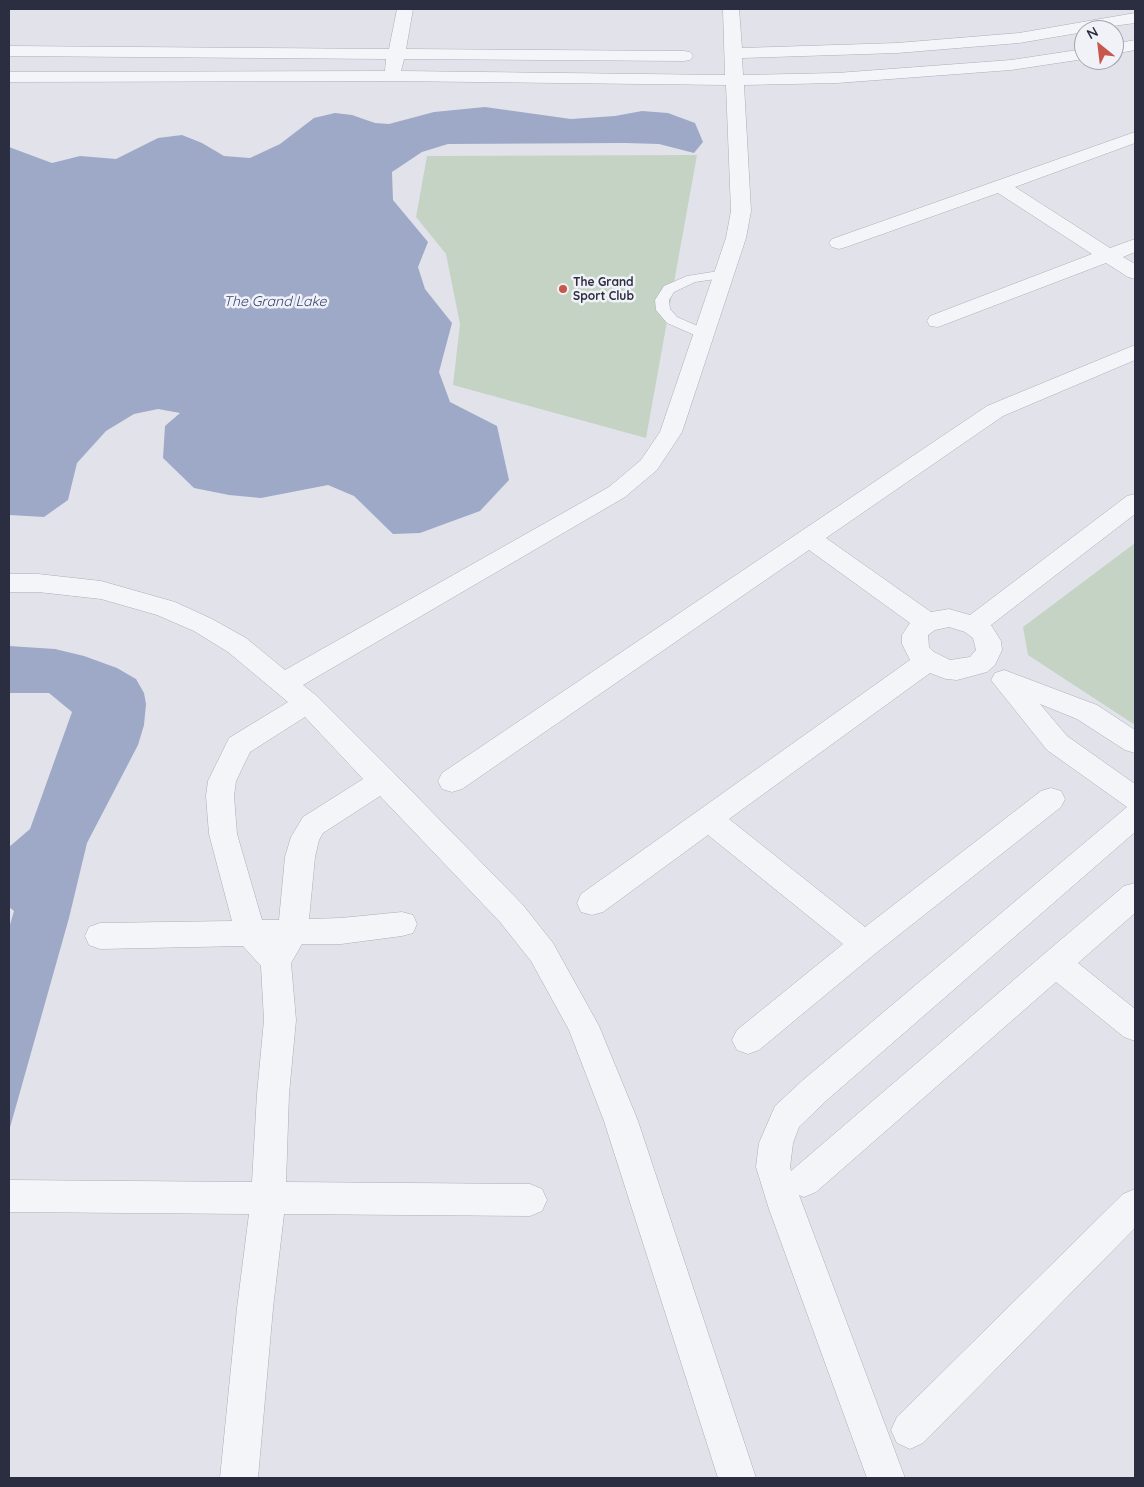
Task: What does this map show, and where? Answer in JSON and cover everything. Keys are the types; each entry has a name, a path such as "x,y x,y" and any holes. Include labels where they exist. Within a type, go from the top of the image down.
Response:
{"street":[{"path":"391,76 398,53 405,9"},
{"path":"276,962 250,932 223,834 220,796 222,781 239,746 295,694 617,492 649,465 671,432 725,274 736,238 741,211 733,80 734,52 731,9"},
{"path":"734,52 897,48 1000,40 1135,18"},
{"path":"9,51 684,56"},
{"path":"9,77 391,76 733,80 838,78 909,74 1012,64 1074,55"},
{"path":"839,243 1135,137"},
{"path":"1002,186 1135,273"},
{"path":"938,321 1135,245"},
{"path":"452,781 1003,406 1135,352"},
{"path":"974,625 1135,502"},
{"path":"809,538 926,622"},
{"path":"9,583 38,583 101,590 166,608 203,625 237,645 295,694 383,780 511,913 542,952 583,1026 621,1121 737,1478"},
{"path":"950,618 974,625 983,632 988,641 989,650 986,658 980,664 957,670 946,669 928,661 918,652 915,644 915,635 926,622 950,618"},
{"path":"592,903 928,661"},
{"path":"980,664 1004,680 1087,712 1135,743"},
{"path":"1004,680 1057,743 1135,800"},
{"path":"239,1478 254,1317 263,1255 268,1198 273,1094 280,1020 276,962 293,933 300,857 305,837 313,825 383,780"},
{"path":"748,1040 865,944 1051,799"},
{"path":"886,1478 786,1209 773,1167 776,1143 786,1117 815,1090 1135,816"},
{"path":"709,819 865,944"},
{"path":"804,1182 1135,895"},
{"path":"100,936 250,932 293,933 341,931 402,924"},
{"path":"1056,963 1135,1026"},
{"path":"9,1196 530,1200"},
{"path":"910,1430 1135,1205"}],"lane":[{"path":"704,334 672,320 663,310 662,300 669,289 692,279 725,274"}],"green space":[{"name":"The Grand Sport Club","path":"697,155 646,438 453,385 460,324 446,254 416,217 427,156"},
{"path":"1135,543 1135,725 1028,655 1023,627"}],"water":[{"name":"The Grand Lake","path":"485,107 571,119 615,116 642,111 668,113 695,123 703,142 694,153 659,144 448,144 422,152 392,172 393,200 428,242 418,267 425,289 452,323 439,372 450,402 497,426 509,480 480,511 420,533 393,534 354,496 328,485 261,498 229,495 194,488 163,458 165,426 180,413 158,409 134,414 106,431 77,463 68,500 44,517 9,515 9,147 52,163 80,156 116,159 158,138 182,135 202,143 224,156 250,158 280,144 314,118 335,113 352,115 375,123 389,124 434,112"},
{"path":"9,646 55,649 84,656 117,668 136,679 144,693 146,704 144,725 138,745 87,843 69,918 9,1131 9,928 14,911 9,907 9,847 30,829 72,712 49,693 9,693"}],"place":[{"name":"The Grand Sport Club","path":"563,289"}]}
